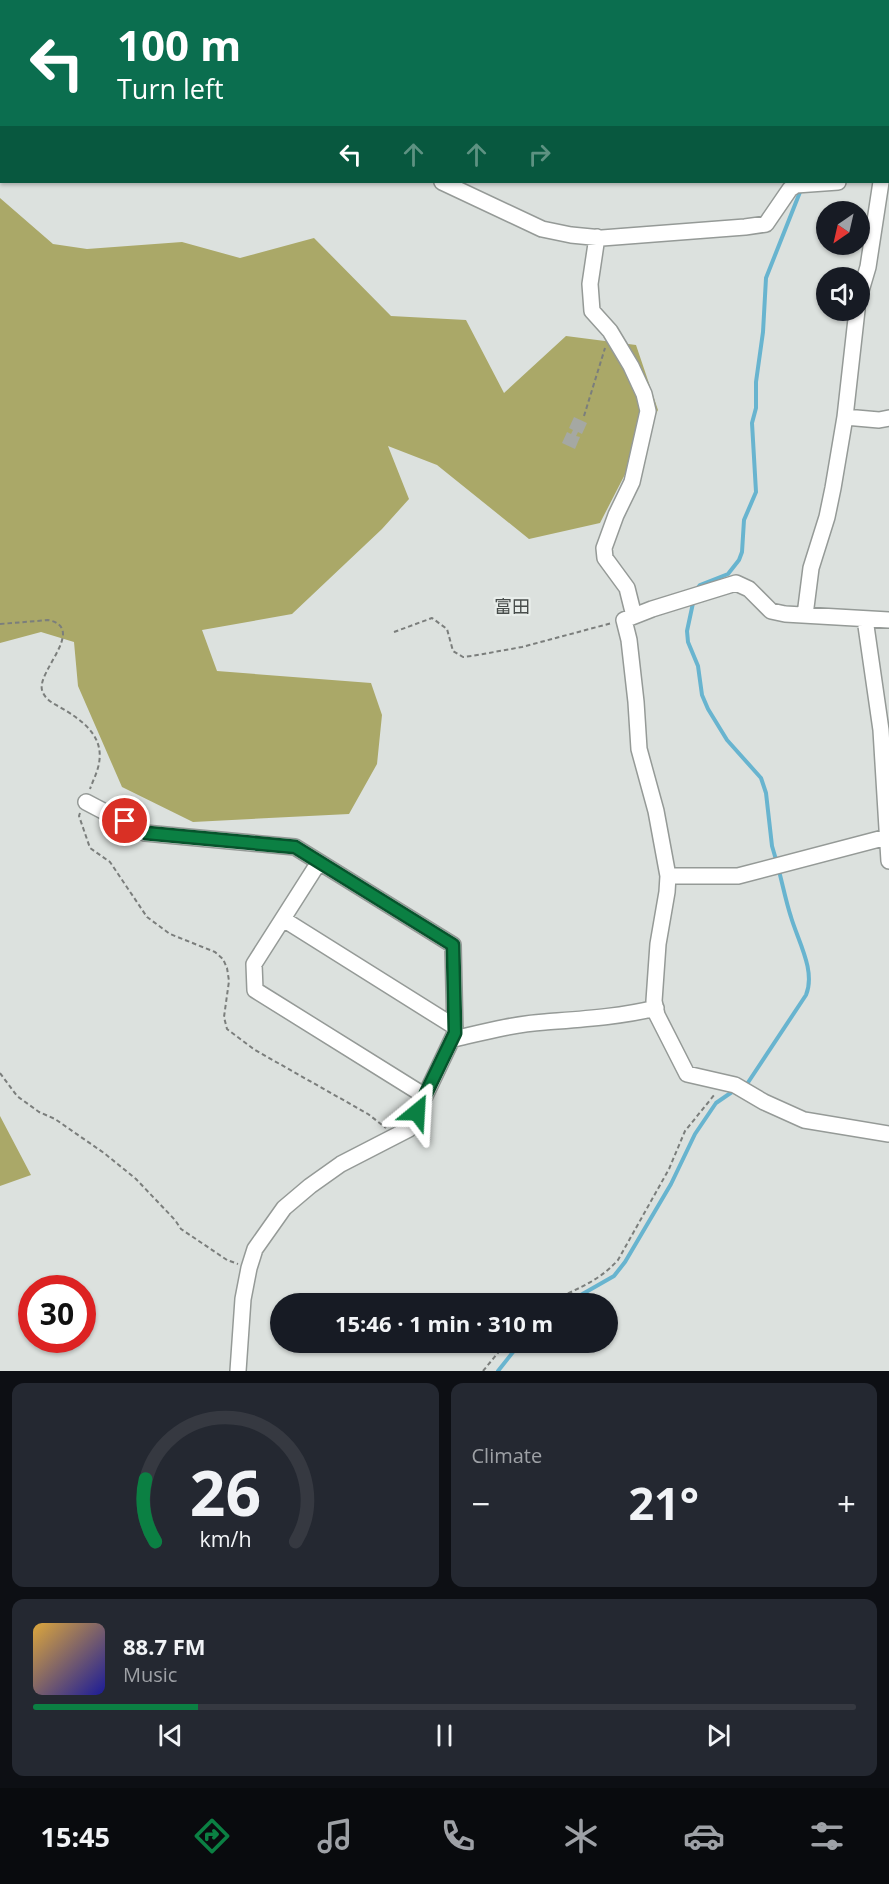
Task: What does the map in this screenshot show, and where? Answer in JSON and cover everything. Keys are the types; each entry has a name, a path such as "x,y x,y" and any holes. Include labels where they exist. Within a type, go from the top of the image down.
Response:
{"street":[{"path":"444,183 542,229 597,237 766,224 790,189 804,184 821,183"},
{"path":"868,267 881,183"},
{"path":"597,237 590,284 592,311 610,331 631,366 644,394 648,411 632,482 604,548 605,558 627,588 629,640 639,748 656,811 668,876 658,944 654,1001 657,1016 687,1074 735,1085 764,1102 804,1120 889,1134"},
{"path":"805,615 811,568 827,517 845,417 856,321"},
{"path":"845,417 879,420 889,418"},
{"path":"629,618 736,583 749,589 771,611 889,620"},
{"path":"866,619 881,730 889,861"},
{"path":"86,801 146,833 295,847 453,945 454,1033 409,1129 341,1164 284,1208 255,1249 249,1268 243,1299 237,1371"},
{"path":"668,876 738,876 887,837"},
{"path":"319,862 254,964 255,990 425,1096"},
{"path":"283,919 454,1033 600,1018 656,1008"}],"path":[{"path":"584,416 610,331"},
{"path":"394,632 432,618 447,629 453,651 463,657 522,646 629,618"},
{"path":"0,624 48,620 61,627 63,635 60,648 42,681 42,690 53,704 74,715 92,729 97,742 98,770 79,816 90,848 110,862 147,917 170,934 215,952 223,959 229,981 224,1017 227,1029 255,1050 368,1114 396,1136"},
{"path":"0,1073 17,1096 104,1153 136,1179 181,1229 227,1260 249,1268"},
{"path":"572,1293 585,1287 618,1260 669,1169 685,1131 724,1082"},
{"path":"483,1371 498,1353"}],"shaded area":[{"path":"0,198 53,244 87,249 182,242 240,258 314,238 391,316 466,320 504,393 566,336 636,345 658,410 600,523 529,539 437,465 388,446 409,499 382,529 292,614 202,630 217,671 371,683 382,715 377,764 349,814 193,822 122,787 78,686 74,642 41,632 0,643"},
{"path":"0,1116 31,1175 0,1186"}],"building":[{"path":"574,417 587,423 582,434 578,432 576,436 580,437 575,449 562,443 567,432 571,434 573,430 569,428"}],"waterway":[{"path":"697,589 700,585 728,574 742,552 744,520 756,492 752,423 756,408 756,382 763,332 766,278 802,187"},
{"path":"693,603 687,631 688,642 698,666 702,695 727,740 761,778 766,793 772,846 777,863"},
{"path":"747,1084 806,995 809,986 805,956 789,911 779,871"},
{"path":"584,1293 614,1276 625,1262 671,1184 695,1134 716,1103 732,1092"},
{"path":"498,1371 512,1353"}],"district":[{"name":"富田","path":"512,607"}],"route":[{"path":"125,821 146,833 295,847 453,945 454,1039 417,1112"}]}
